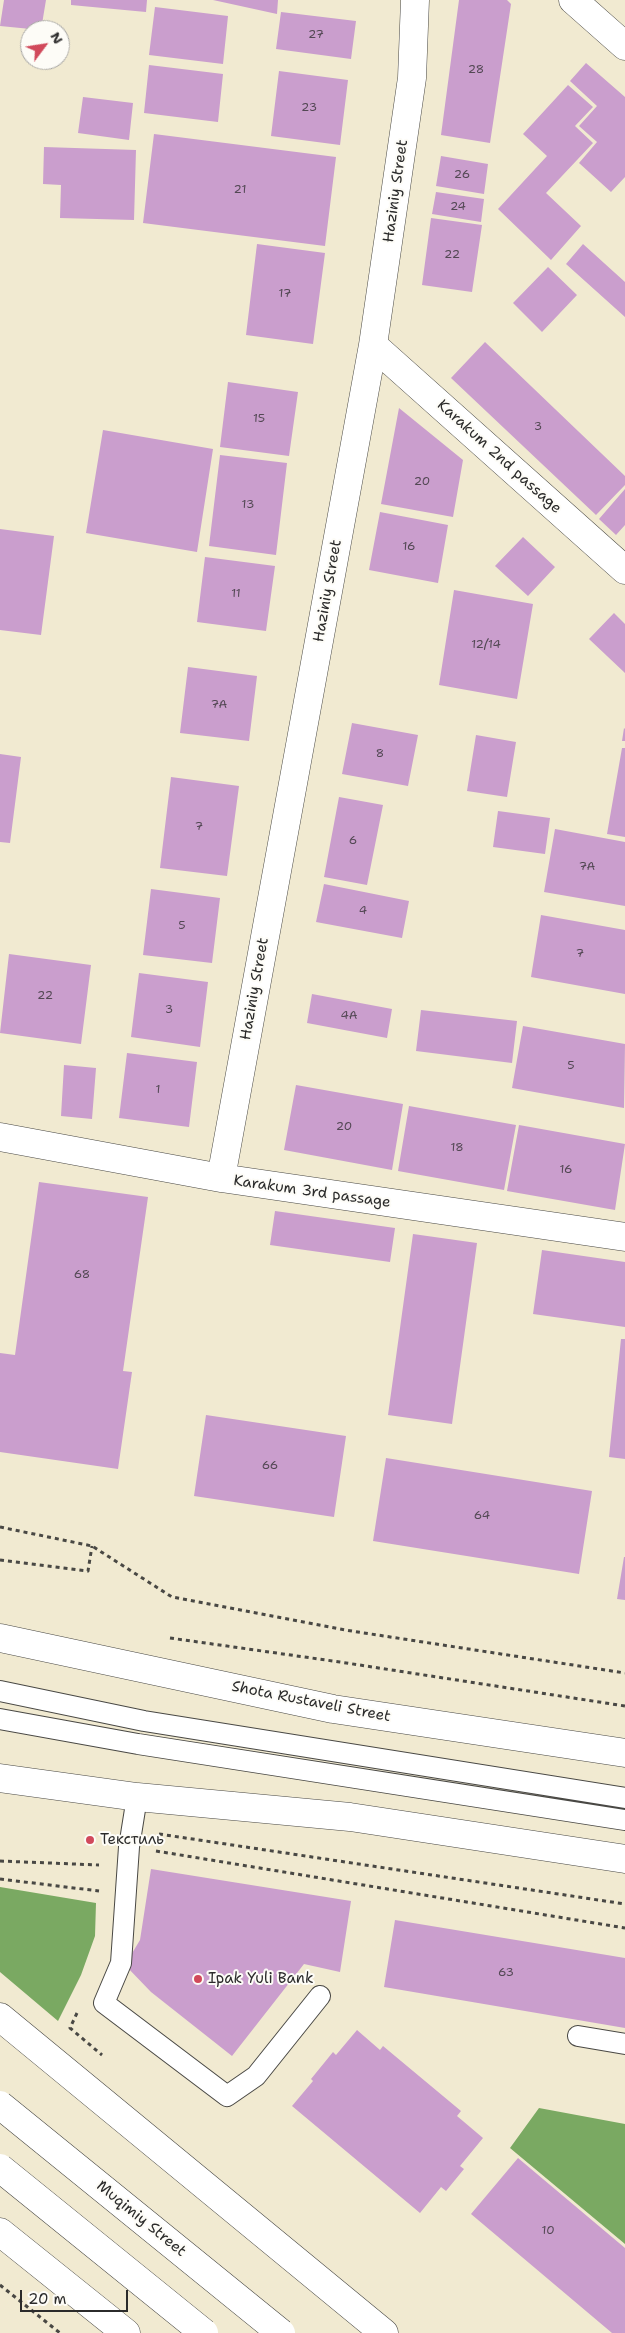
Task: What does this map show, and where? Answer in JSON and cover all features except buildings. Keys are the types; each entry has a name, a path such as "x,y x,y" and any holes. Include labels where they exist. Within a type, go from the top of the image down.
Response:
{"main road":[{"name":"Haziniy Street","path":"221,1178 374,345 412,78 415,0"},
{"path":"573,0 623,43"},
{"name":"Karakum 2nd passage","path":"374,345 625,570"},
{"name":"Karakum 3rd passage","path":"0,1136 221,1178 625,1238"},
{"name":"Shota Rustaveli Street","path":"0,1638 333,1709 625,1753"},
{"path":"0,1778 137,1797 350,1817 625,1859"},
{"path":"2,2020 384,2333"},
{"name":"Muqimiy Street","path":"0,2105 281,2333"},
{"path":"0,2168 204,2333"},
{"path":"3,2238 126,2333"}],"lane":[{"path":"0,1691 144,1721 625,1798"},
{"path":"0,1719 148,1745 625,1820"},
{"path":"137,1797 130,1839 121,1963 104,2003 227,2096 256,2076 320,1996"},
{"path":"578,2036 625,2044"}],"path":[{"path":"0,1527 92,1546 172,1597 344,1630 625,1673"},
{"path":"0,1560 88,1572 92,1546"},
{"path":"166,1638 340,1662 625,1706"},
{"path":"0,1860 106,1866 130,1839"},
{"path":"130,1839 625,1904"},
{"path":"130,1839 625,1928"},
{"path":"0,1879 106,1892"},
{"path":"0,2285 60,2333"}],"green space":[{"path":"0,1887 96,1903 95,1936 81,1975 58,2021 0,1972"},
{"path":"539,2108 625,2124 625,2244 510,2148"}],"place":[{"name":"Текстиль","path":"90,1840"},
{"name":"Ipak Yuli Bank","path":"198,1979"}]}
